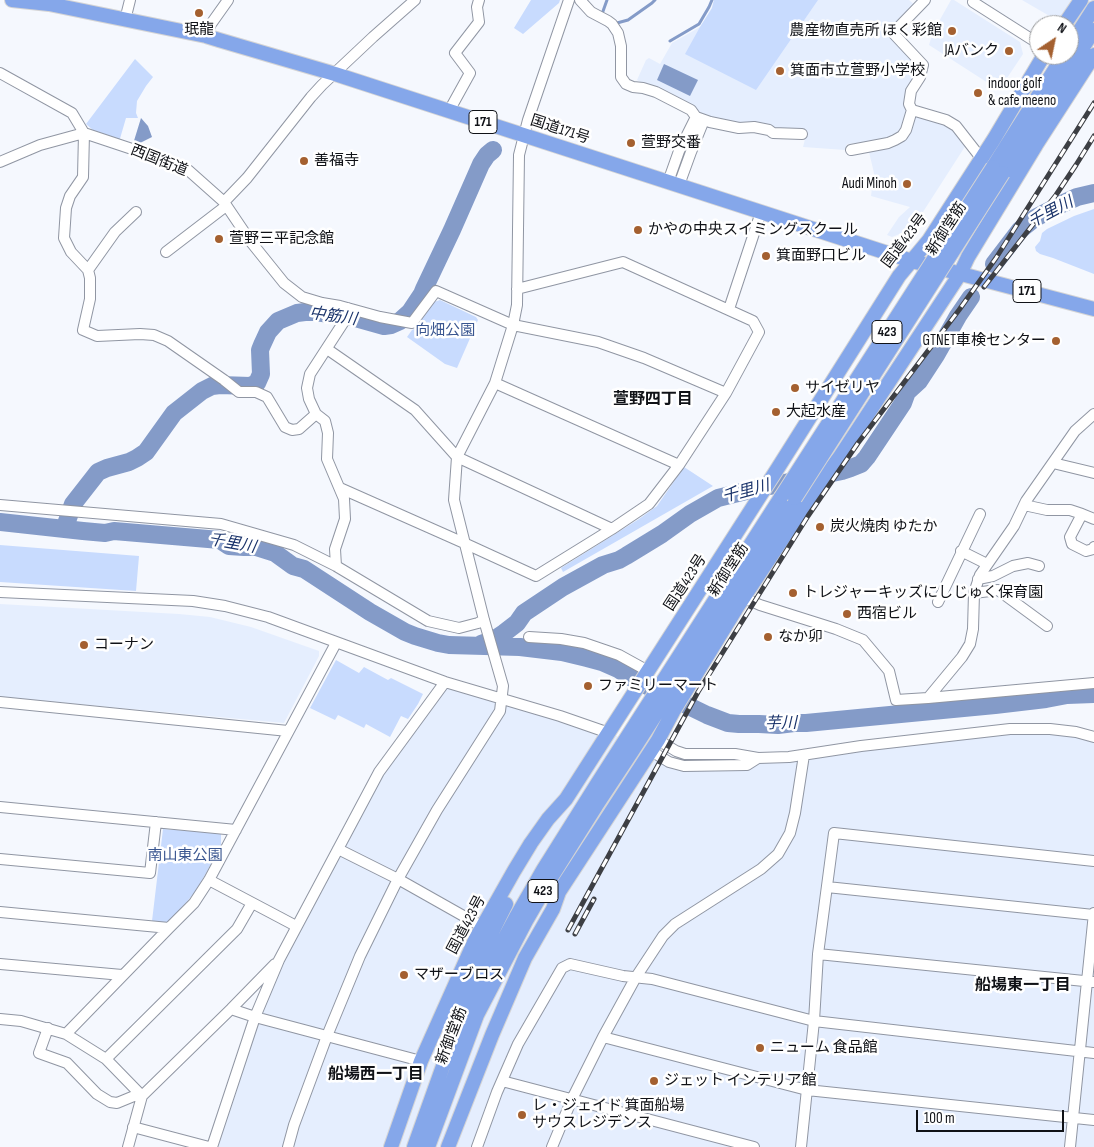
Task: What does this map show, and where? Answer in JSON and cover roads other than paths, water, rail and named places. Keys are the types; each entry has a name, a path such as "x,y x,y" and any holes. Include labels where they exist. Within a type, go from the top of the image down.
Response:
{"highway":[{"name":"国道171号","path":"12,0 49,2 125,20 206,36 335,74 912,260 1094,309"},
{"path":"1071,15 1081,0"},
{"path":"1079,31 1094,8"},
{"name":"新御堂筋","path":"992,166 1094,30"},
{"name":"423","path":"448,1147 492,1035 526,958 553,909 559,892 658,740 662,705 673,688 744,598 839,458 960,274 968,257 1031,153 1092,64"},
{"name":"国道423号","path":"391,1147 421,1061 475,940 531,843 548,819 566,799 609,733 899,276 992,166 1039,65"},
{"name":"新御堂筋","path":"414,1147 450,1068 489,966 548,862 673,688 992,166 1058,65"},
{"path":"450,1068 448,1039 483,950 520,876 566,799"},
{"path":"450,1068 559,892"},
{"name":"新御堂筋","path":"428,1147 450,1068"}],"street":[{"path":"125,20 130,0"},
{"path":"206,36 211,24 228,0"},
{"path":"166,252 225,204 322,85 415,0"},
{"path":"448,111 470,73 455,53 480,22 477,7 479,0"},
{"path":"288,1147 327,1036 360,956 398,879 437,810 500,711 503,686 484,620 454,500 457,457 495,383 513,325 517,305 519,155 528,120 569,0"},
{"path":"580,0 591,12 612,24 618,34 621,46 621,77 626,84 656,92 691,110 700,118 724,126 769,130 773,133 802,134"},
{"path":"851,150 888,143 902,136 906,130 912,110 909,104 911,91 920,77 923,65 893,34 925,0"},
{"path":"972,1 1029,38"},
{"path":"0,73 72,113 84,133 83,177 70,196 66,208 64,238 71,252 88,270 90,278 90,299 83,330 97,336 140,334 154,335 168,341 239,392 256,392 267,397 285,427 292,430 300,430 316,414"},
{"path":"912,110 946,120 956,126 992,166"},
{"path":"673,184 679,151 700,118"},
{"path":"0,162 40,145 84,133"},
{"name":"西国街道","path":"84,133 188,170 225,204 251,242 284,282 302,297 347,313 390,318 412,323 436,291 513,325"},
{"path":"88,270 115,232 136,212"},
{"path":"729,309 761,212"},
{"path":"340,488 536,576 649,504 679,465 726,394 759,332 754,321 623,262 517,289"},
{"path":"336,566 334,549 345,519 344,499 327,459 328,433 325,421 316,414 309,399 308,388 310,374 327,349 347,313"},
{"path":"513,325 598,342 644,358 726,394"},
{"path":"327,349 415,410 457,457 612,529"},
{"path":"495,383 679,465"},
{"path":"928,698 962,657 970,644 973,629 974,593 980,575 1014,526 1024,505 1053,463 1076,431 1094,414"},
{"path":"1053,463 1094,473"},
{"path":"0,505 221,524 294,545 336,566 428,621 459,628 484,620"},
{"path":"1024,505 1047,510 1070,510 1094,519"},
{"path":"938,602 980,514"},
{"path":"1082,514 1070,538 1072,544 1086,551 1094,547"},
{"path":"961,551 987,564"},
{"path":"978,579 993,576 1013,566 1028,563 1039,566"},
{"path":"974,593 998,590 1047,626"},
{"path":"0,592 193,601 225,606 268,618 445,682 560,716 609,733"},
{"path":"744,598 863,640 889,671 896,700 1094,684"},
{"path":"529,637 584,643 619,655 647,672"},
{"path":"66,1034 194,903 209,880 336,644"},
{"path":"133,1128 211,1147 255,1018 279,960 296,926 379,772 445,682"},
{"path":"0,702 288,731"},
{"path":"658,740 685,754 722,753 758,758 789,757 861,746 1010,729 1050,729 1094,736"},
{"path":"650,753 656,754 674,764 688,767 747,765 758,758"},
{"path":"552,1147 572,1099 603,1037 636,977 663,936 675,924 760,870 778,854 790,832 795,813 804,755"},
{"path":"0,807 236,830"},
{"path":"0,859 150,873 156,822"},
{"path":"801,1147 814,1021 818,954 834,833 1094,861"},
{"path":"338,849 398,879 483,927"},
{"path":"209,880 296,926"},
{"path":"827,888 1094,915 1090,981 1070,1147"},
{"path":"106,1059 237,929 252,903"},
{"path":"0,912 169,928"},
{"path":"818,954 1090,981"},
{"path":"128,1147 142,1096 232,1009 279,960"},
{"path":"0,964 122,976"},
{"path":"477,1147 518,1044 562,968 570,964 623,976 652,979 814,1021 1094,1053"},
{"path":"232,1009 255,1018 421,1061"},
{"path":"0,1019 21,1021 66,1034 106,1059 142,1096"},
{"path":"48,1028 39,1052 67,1062 97,1094 110,1102 117,1103 134,1096 142,1096"},
{"path":"603,1037 807,1090 1094,1120"},
{"path":"502,1081 754,1147"}],"waterway":[{"path":"602,14 607,0"},
{"path":"617,23 628,20 655,0"},
{"path":"670,41 699,24 712,0"},
{"name":"中筋川","path":"65,527 73,504 98,472 129,462 146,452 174,413 202,391 212,386 250,386 257,383 261,374 260,350 268,332 278,321 297,313 305,312 352,317 384,326 400,321 410,312 422,294 481,164 493,150"},
{"name":"千里川","path":"994,264 1020,230 1035,218 1077,197 1094,193"},
{"name":"千里川","path":"481,644 495,639 504,633 517,623 524,613 563,587 603,565 626,556 718,498 842,471 861,464 903,403 907,392 919,381 971,297"},
{"name":"芋川","path":"0,522 105,533 114,531 220,540 229,546 256,547 275,553 293,566 304,569 370,612 415,636 449,645 520,647 562,652 602,662 707,715 728,723 778,725 806,723 995,705 1067,695 1094,694"}],"railway":[{"path":"568,930 698,692 808,516 858,443 996,258 1094,103"},
{"path":"984,287 1056,195 1094,136"},
{"path":"575,934 594,899"}],"place":[{"name":"珉龍","path":"199,13"},
{"name":"農産物直売所 ほく彩館","path":"952,31"},
{"name":"JAバンク","path":"1009,51"},
{"name":"箕面市立萱野小学校","path":"780,71"},
{"name":"indoor golf & cafe meeno","path":"978,93"},
{"name":"萱野交番","path":"631,143"},
{"name":"善福寺","path":"304,161"},
{"name":"Audi Minoh","path":"907,184"},
{"name":"かやの中央スイミングスクール","path":"638,230"},
{"name":"萱野三平記念館","path":"219,239"},
{"name":"箕面野口ビル","path":"766,256"},
{"name":"GTNET車検センター","path":"1056,341"},
{"name":"サイゼリヤ","path":"795,388"},
{"name":"大起水産","path":"776,412"},
{"name":"炭火焼肉 ゆたか","path":"820,527"},
{"name":"トレジャーキッズにしじゅく保育園","path":"793,593"},
{"name":"西宿ビル","path":"847,614"},
{"name":"なか卯","path":"768,637"},
{"name":"コーナン","path":"84,645"},
{"name":"ファミリーマート","path":"588,686"},
{"name":"マザーブロス","path":"404,975"},
{"name":"ニューム 食品館","path":"760,1048"},
{"name":"ジェット インテリア館","path":"654,1081"},
{"name":"レ・ジェイド 箕面船場 サウスレジデンス","path":"522,1115"}],"district":[{"name":"萱野四丁目","path":"653,400"},
{"name":"船場東一丁目","path":"1023,986"},
{"name":"船場西一丁目","path":"376,1075"}],"park label":[{"name":"向畑公園","path":"445,331"},
{"name":"南山東公園","path":"185,856"}]}
